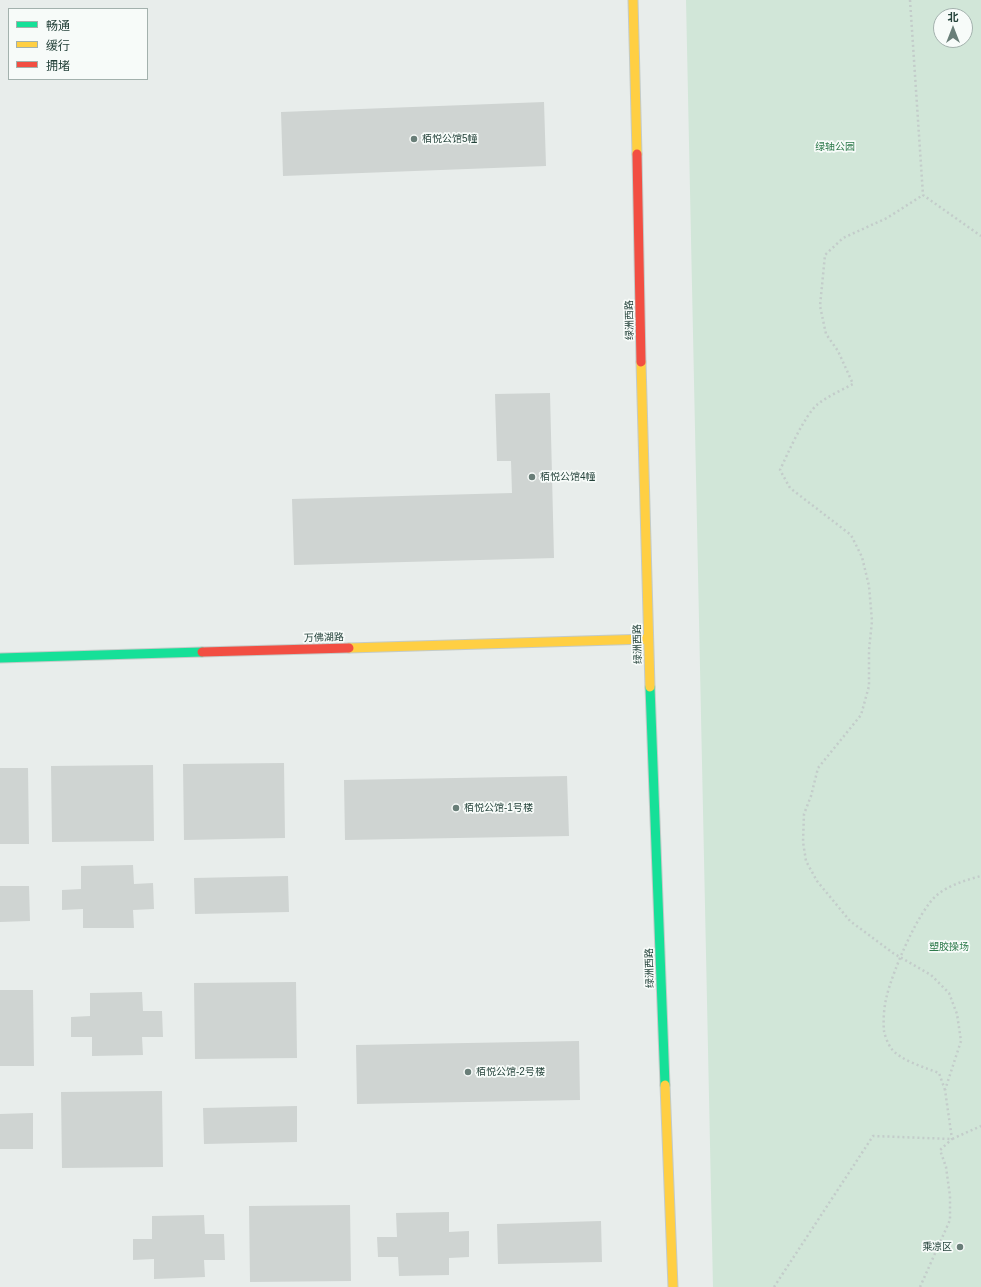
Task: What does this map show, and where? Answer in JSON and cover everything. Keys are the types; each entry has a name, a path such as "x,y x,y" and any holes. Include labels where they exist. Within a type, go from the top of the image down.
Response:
{"street":[{"name":"绿洲西路","path":"633,0 648,639 673,1287"},
{"name":"万佛湖路","path":"0,658 648,639"}],"path":[{"path":"910,0 923,195"},
{"path":"923,195 981,236"},
{"path":"923,195 887,218 843,238 825,256 820,306 826,334 838,351 853,384 817,404 788,451 780,470 790,488 851,535 862,557 869,586 872,621 869,650 869,686 861,715 818,768 811,796 804,814 806,861 817,881 850,921 901,958 931,975 948,993 957,1014 961,1041 945,1090"},
{"path":"952,1139 945,1090 939,1073 902,1058 891,1049 884,1032 884,1014 887,996 901,958 910,937 929,902 938,894 962,881 981,876"},
{"path":"920,1287 950,1220 950,1196 946,1167 940,1150 952,1139 981,1126"},
{"path":"774,1287 873,1136 952,1139"}],"green space":[{"name":"绿轴公园","path":"686,0 981,0 981,1287 713,1287"}],"building":[{"name":"栢悦公馆5幢","path":"544,102 546,166 283,176 281,112"},
{"name":"栢悦公馆4幢","path":"550,393 554,558 294,565 292,499 512,493 511,461 497,461 495,394"},
{"path":"284,763 285,838 184,840 183,764"},
{"path":"153,765 154,841 52,842 51,766"},
{"path":"0,768 28,768 29,844 0,844"},
{"name":"栢悦公馆-1号楼","path":"567,776 569,836 345,840 344,780"},
{"path":"133,865 134,884 153,883 154,909 133,910 134,928 83,928 83,909 62,910 62,890 81,889 81,866"},
{"path":"288,876 289,912 195,914 194,878"},
{"path":"0,886 29,886 30,921 0,922"},
{"path":"296,982 297,1058 195,1059 194,983"},
{"path":"0,990 33,990 34,1066 0,1066"},
{"path":"142,992 143,1011 162,1011 163,1037 142,1037 143,1055 92,1056 92,1037 71,1037 71,1017 90,1016 90,993"},
{"name":"栢悦公馆-2号楼","path":"579,1041 580,1100 357,1104 356,1045"},
{"path":"162,1091 163,1167 62,1168 61,1092"},
{"path":"297,1106 297,1142 204,1144 203,1108"},
{"path":"33,1113 33,1149 0,1149 0,1114"},
{"path":"350,1205 351,1281 250,1282 249,1206"},
{"path":"449,1212 449,1232 469,1231 469,1257 449,1258 449,1275 399,1276 398,1257 378,1257 377,1237 397,1237 396,1213"},
{"path":"204,1215 205,1234 224,1234 225,1260 204,1260 205,1277 154,1279 154,1259 133,1260 133,1239 152,1239 152,1216"},
{"path":"601,1221 602,1262 498,1264 497,1224"}],"traffic: fast":[{"path":"0,658 202,652"},
{"path":"650,687 665,1085"}],"traffic: slow":[{"path":"633,0 637,154"},
{"path":"641,362 650,687"},
{"path":"349,648 648,639"},
{"path":"665,1085 673,1287"}],"traffic: jam":[{"path":"637,154 641,362"},
{"path":"202,652 349,648"}],"place":[{"name":"栢悦公馆5幢","path":"414,139"},
{"name":"栢悦公馆4幢","path":"532,477"},
{"name":"栢悦公馆-1号楼","path":"456,808"},
{"name":"栢悦公馆-2号楼","path":"468,1072"},
{"name":"乘凉区","path":"960,1247"}],"park label":[{"name":"塑胶操场","path":"949,947"}]}
